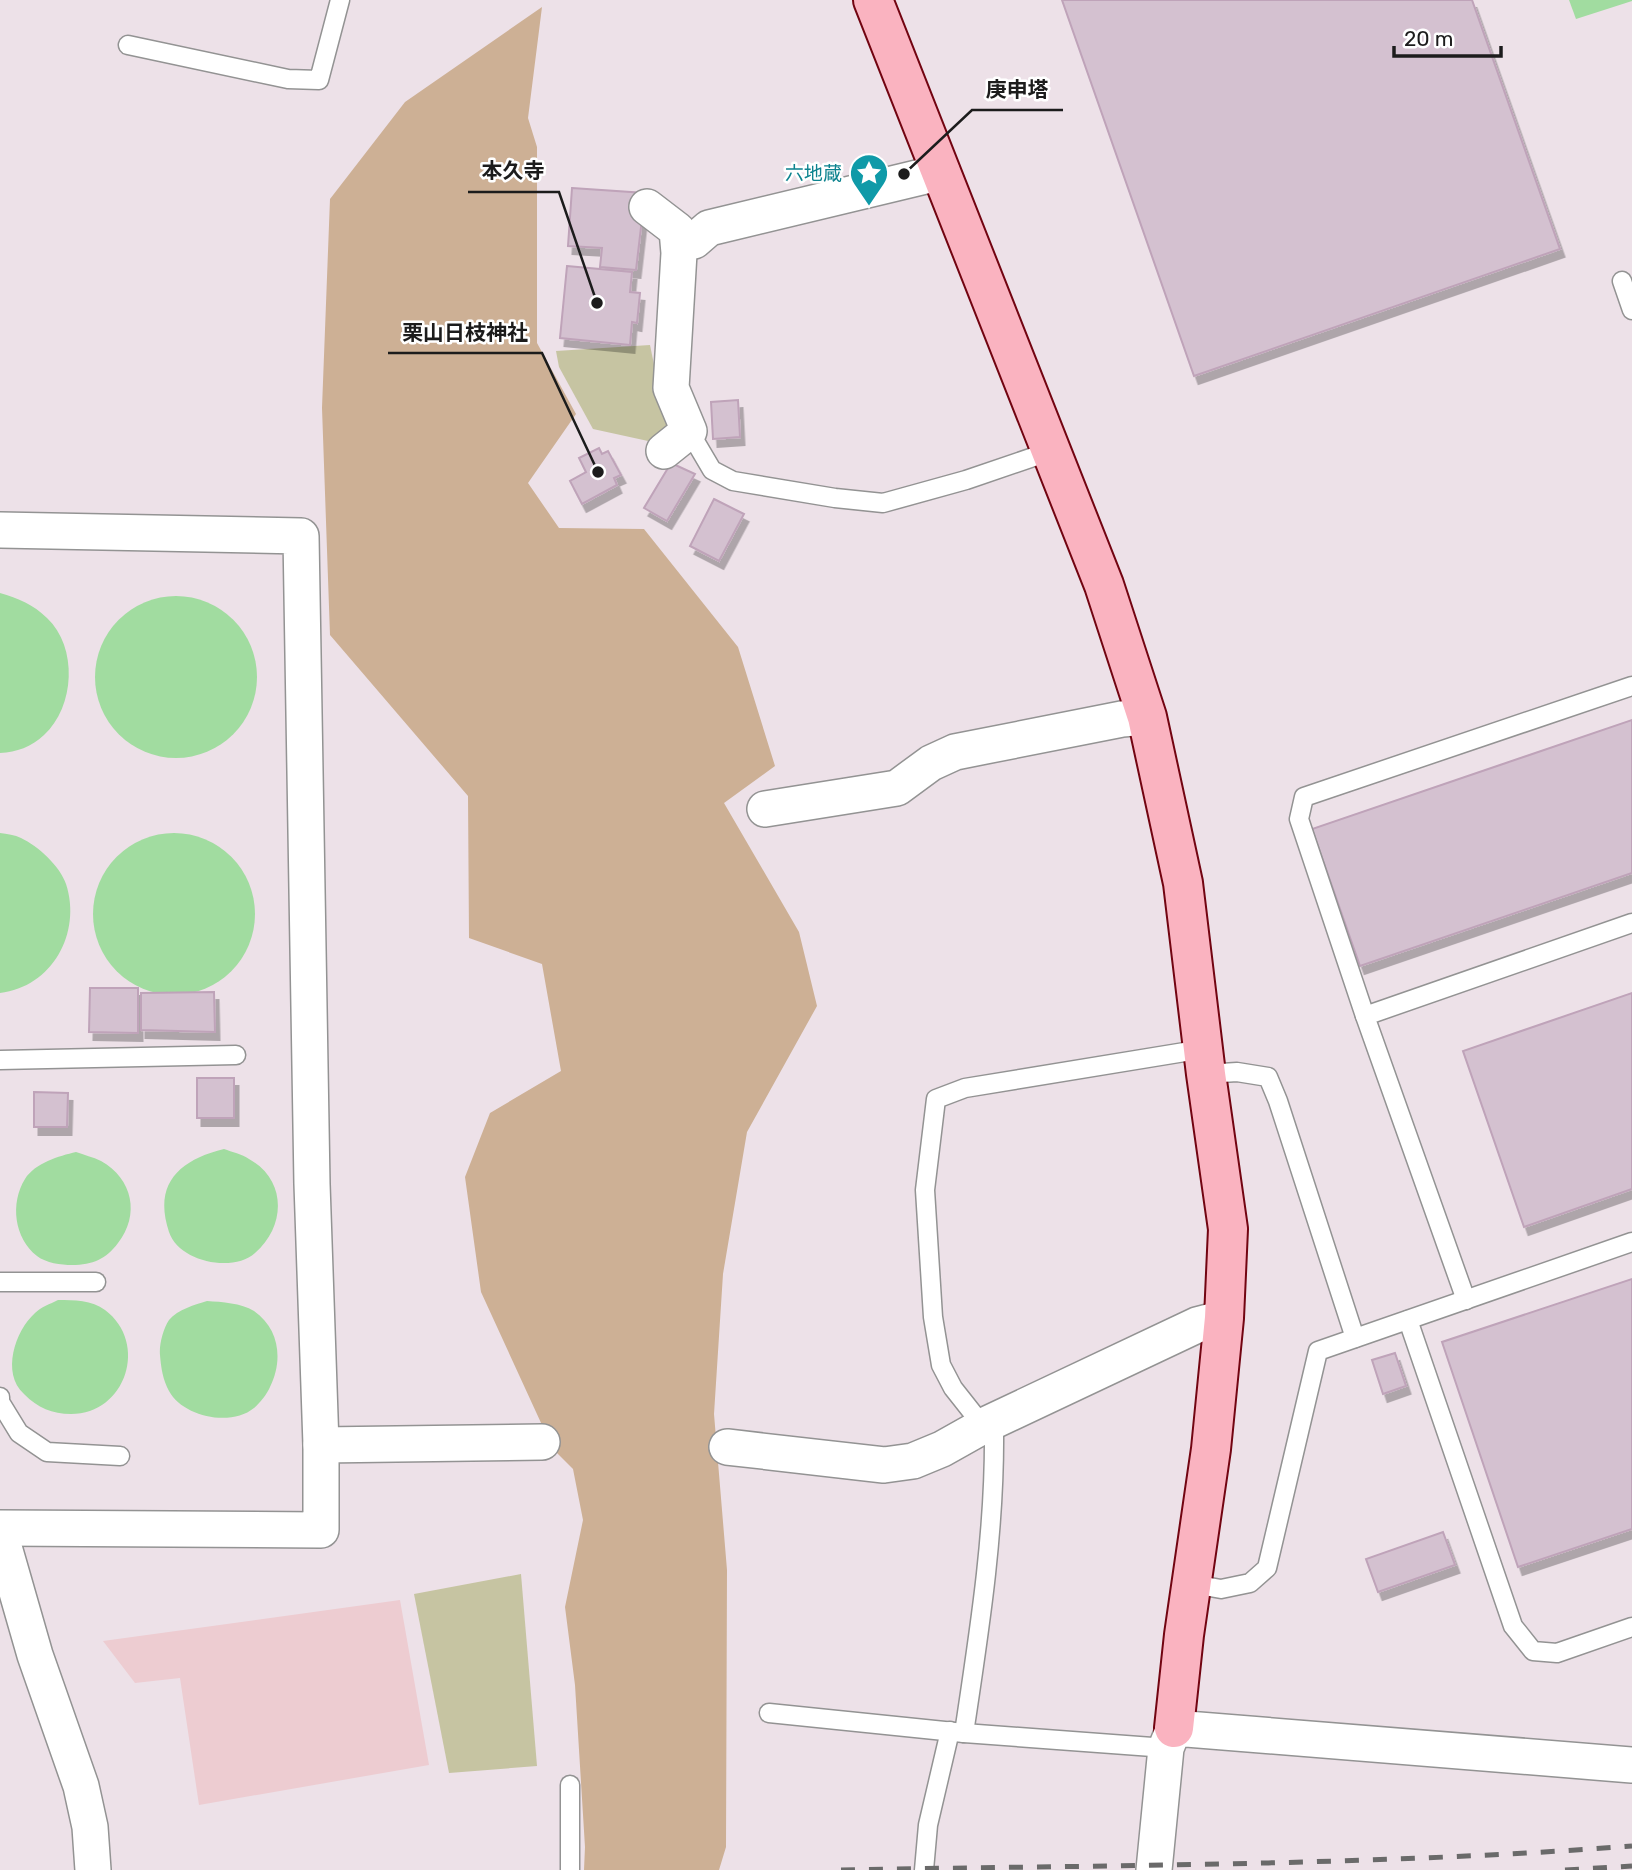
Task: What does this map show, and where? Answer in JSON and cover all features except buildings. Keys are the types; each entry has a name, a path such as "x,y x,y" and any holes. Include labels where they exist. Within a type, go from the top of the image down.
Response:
{"street":[{"path":"873,0 1104,584 1147,717 1183,883 1204,1061 1228,1229 1224,1318 1211,1449 1154,1870"},
{"path":"694,241 709,228 942,172"},
{"path":"647,206 677,230 679,253 671,388 677,441"},
{"path":"0,530 301,536 312,1184 321,1445 320,1530 0,1531 36,1655 82,1786 90,1827 93,1870"},
{"path":"765,808 897,788 931,763 955,752 1122,719 1147,717"},
{"path":"727,1447 884,1465 913,1461 1197,1325 1224,1318"},
{"path":"321,1445 542,1442"},
{"path":"1170,1738 1632,1765"}],"lane":[{"path":"128,45 288,79 319,80 340,0"},
{"path":"1622,281 1632,310"},
{"path":"677,441 712,470 733,481 883,503 967,480 1051,451"},
{"path":"1466,1300 1365,1016 1299,819 1304,797 1632,686"},
{"path":"1365,1016 1632,923"},
{"path":"0,1060 236,1055"},
{"path":"924,1870 928,1825 957,1732 981,1620 995,1488 994,1431 983,1426 953,1388 940,1365 933,1317 925,1190 936,1099 965,1087 1204,1061 1237,1072 1268,1077 1283,1114 1354,1338"},
{"path":"1193,1584 1221,1589 1250,1583 1267,1568 1318,1351 1632,1242"},
{"path":"0,1282 96,1282"},
{"path":"1408,1320 1513,1626 1533,1651 1557,1653 1632,1627"},
{"path":"0,1397 0,1402 19,1433 47,1452 120,1456"},
{"path":"769,1713 957,1732 1170,1738"},
{"path":"570,1785 570,1870"}],"shaded area":[{"path":"1569,0 1632,0 1632,1 1576,19"},
{"path":"542,7 528,118 537,147 537,343 576,414 528,483 559,528 644,529 738,647 775,766 724,803 799,932 817,1006 747,1132 723,1274 714,1414 727,1570 726,1847 719,1870 584,1870 585,1847 575,1685 565,1607 583,1520 573,1469 553,1449 481,1292 465,1177 490,1113 561,1071 542,964 469,938 468,796 330,635 322,408 330,199 405,102"},
{"path":"650,345 668,433 648,441 593,429 559,367 556,351"},
{"path":"0,593 42,613 57,630 68,660 69,677 62,709 44,735 24,748 0,753"},
{"path":"176,596 207,603 233,620 250,646 257,677 250,708 233,734 207,751 176,758 145,751 119,734 102,708 95,677 102,646 119,620 145,603"},
{"path":"0,833 14,835 34,846 59,870 66,884 70,921 66,938 48,969 18,989 0,993"},
{"path":"174,833 205,840 231,857 248,883 255,914 248,945 231,971 205,988 174,995 143,988 117,971 100,945 93,914 100,883 117,857 143,840"},
{"path":"224,1149 246,1157 261,1168 276,1191 278,1204 272,1230 255,1253 245,1259 221,1263 195,1257 175,1242 169,1232 165,1200 174,1177 183,1167"},
{"path":"76,1152 101,1161 120,1177 130,1198 131,1209 125,1232 104,1257 86,1264 58,1264 37,1256 23,1240 17,1220 17,1199 29,1173 41,1164"},
{"path":"58,1300 83,1301 100,1307 118,1324 126,1340 128,1357 118,1390 106,1402 90,1411 71,1414 46,1409 24,1394 13,1375 13,1352 22,1330 37,1311"},
{"path":"207,1301 249,1308 263,1318 274,1336 278,1356 274,1377 261,1401 244,1414 221,1418 196,1413 176,1400 165,1383 160,1347 169,1320 182,1310"},
{"path":"521,1574 537,1766 449,1773 414,1594"},
{"path":"400,1600 429,1765 199,1805 180,1678 135,1683 103,1641"}],"railway":[{"path":"841,1870 1335,1861 1632,1846"},
{"path":"1565,1870 1632,1866"}],"place":[{"name":"庚申塔","path":"904,174"},
{"name":"六地蔵","path":"869,207"},
{"name":"本久寺","path":"597,303"},
{"name":"栗山日枝神社","path":"598,472"}]}
